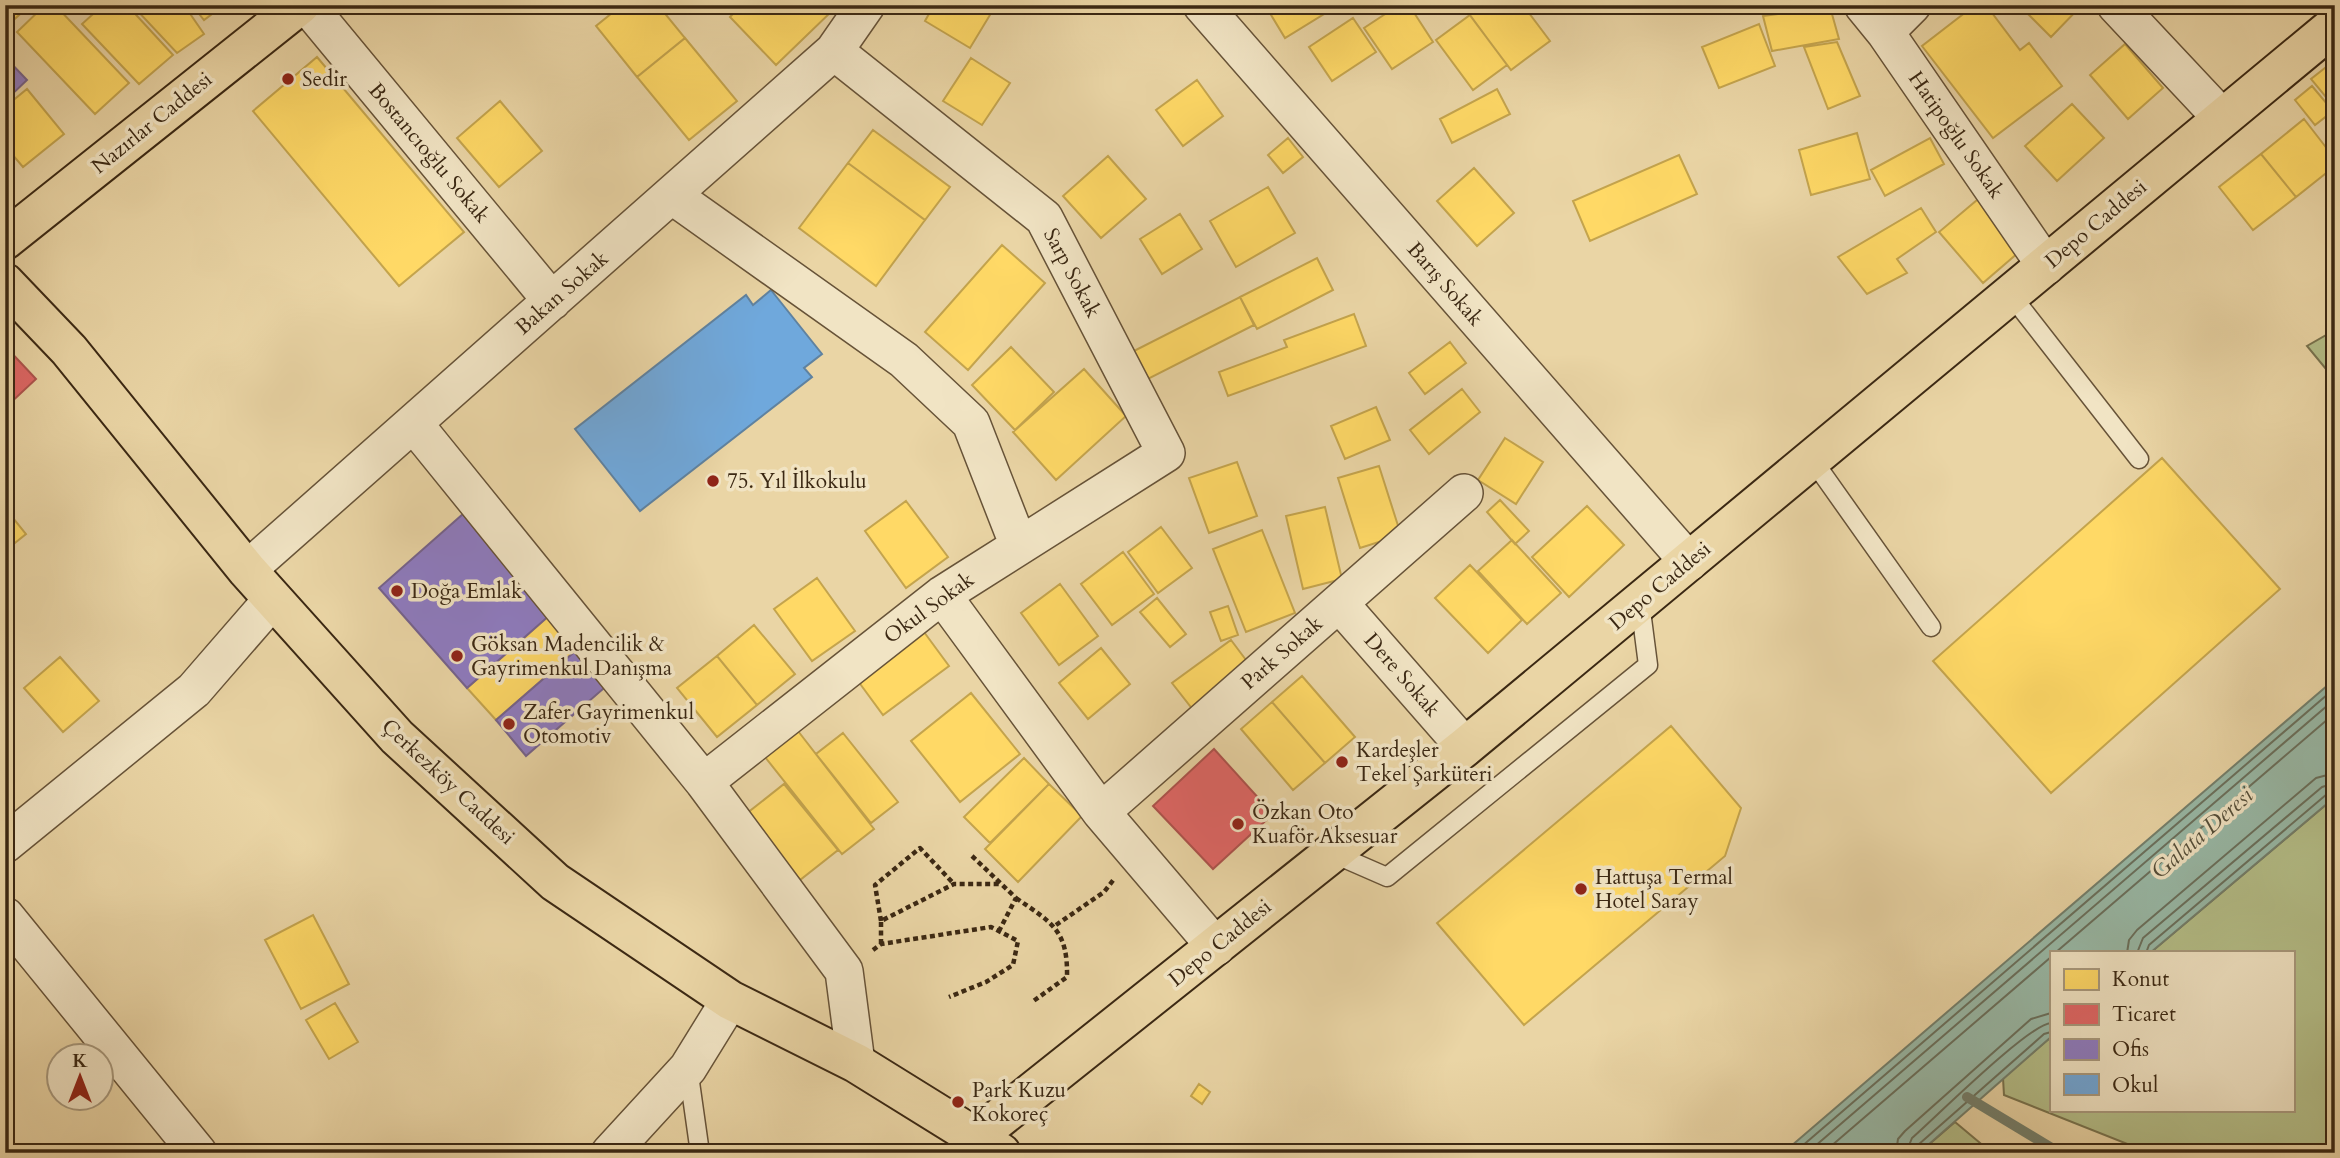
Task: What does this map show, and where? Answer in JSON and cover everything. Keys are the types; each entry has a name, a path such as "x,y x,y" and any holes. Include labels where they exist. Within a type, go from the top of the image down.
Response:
{"main road":[{"name":"Nazırlar Caddesi","path":"5,240 300,5"},
{"name":"Depo Caddesi","path":"980,1147 1216,947 1465,747 2335,26"},
{"name":"Çerkezköy Caddesi","path":"5,283 69,350 247,570 397,737 555,881 730,1000 856,1063 980,1147"}],"street":[{"name":"Bostancıoğlu Sokak","path":"307,5 552,301"},
{"name":"Bakan Sokak","path":"247,570 834,51 866,5"},
{"name":"Barış Sokak","path":"1202,5 1689,562"},
{"path":"1874,19 1912,5"},
{"path":"2116,5 2222,118"},
{"name":"Hatipoğlu Sokak","path":"1874,19 2046,266"},
{"name":"Sarp Sokak","path":"834,51 1044,218 1167,453"},
{"path":"673,196 904,360 971,423 1019,547"},
{"path":"414,424 704,782 844,971 856,1063"},
{"name":"Okul Sokak","path":"704,782 942,595 1167,453"},
{"name":"Park Sokak","path":"1101,812 1464,493"},
{"path":"942,595 1101,812 1216,947"},
{"path":"5,844 194,690 273,599"},
{"name":"Dere Sokak","path":"1339,603 1465,747"},
{"path":"5,916 191,1150"},
{"path":"610,1153 688,1068 730,1000"}],"lane":[{"path":"2011,295 2139,459"},
{"path":"1812,459 1931,627"},
{"path":"1332,853 1387,877 1648,665 1640,602"},
{"path":"688,1068 700,1153"}],"path":[{"path":"881,944 876,886 920,848 954,884"},
{"path":"1056,925 1104,892 1134,849"},
{"path":"972,856 1016,898 1056,925 1068,953 1067,977 1032,1002"},
{"path":"881,921 954,884 1000,884"},
{"path":"999,931 1016,898"},
{"path":"844,971 881,944 991,927 1018,941 1013,965 986,982 950,997"}],"green space":[{"path":"2335,330 2335,380 2307,346"},
{"path":"2335,797 2335,1153 2150,1153 2004,1095 2003,1078 2050,1038 2050,1112 2294,1112 2294,951 2152,951"},
{"path":"1955,1122 1992,1153 1919,1153"}],"water":[{"name":"Galata Deresi","path":"2335,679 2335,797 2152,951 2050,951 2050,1038 1919,1153 1783,1153"}],"building: Konut":[{"path":"5,5 30,5 5,28"},
{"path":"45,5 55,5 129,83 95,114 17,32"},
{"path":"103,5 127,5 173,55 139,84 82,24"},
{"path":"132,5 184,5 204,34 177,53"},
{"path":"192,5 224,5 204,20"},
{"path":"622,5 658,5 685,38 637,77 596,26"},
{"path":"741,5 827,5 832,11 776,65 730,17"},
{"path":"934,5 996,5 970,48 925,21"},
{"path":"1265,5 1336,5 1337,6 1285,38"},
{"path":"1399,5 1409,5 1433,42 1392,69 1364,28"},
{"path":"1473,5 1523,5 1550,41 1511,70 1466,10"},
{"path":"1975,5 1986,5 2020,50 2029,43 2062,86 1993,138 1922,46"},
{"path":"2019,5 2082,5 2051,37"},
{"path":"1830,7 1839,39 1772,51 1763,16"},
{"path":"1470,15 1507,65 1473,90 1436,40"},
{"path":"1353,18 1376,52 1332,81 1309,47"},
{"path":"1759,24 1775,66 1719,88 1702,47"},
{"path":"685,38 737,101 689,140 637,77"},
{"path":"1837,42 1860,96 1828,109 1804,47"},
{"path":"2125,44 2163,88 2128,119 2090,75"},
{"path":"317,57 464,232 399,286 253,111"},
{"path":"971,58 1010,83 982,125 943,101"},
{"path":"2335,60 2335,108 2311,79"},
{"path":"1197,80 1223,116 1183,146 1156,110"},
{"path":"2312,86 2333,111 2315,125 2295,100"},
{"path":"27,89 64,134 23,167 5,146 5,107"},
{"path":"1497,89 1510,114 1452,143 1440,119"},
{"path":"500,101 542,151 499,187 457,138"},
{"path":"2072,104 2104,138 2057,181 2025,146"},
{"path":"2304,119 2335,159 2335,166 2296,197 2261,154"},
{"path":"873,130 950,187 925,220 848,163"},
{"path":"1857,133 1870,179 1811,195 1799,150"},
{"path":"1288,138 1303,157 1283,173 1268,155"},
{"path":"1930,138 1944,164 1885,196 1871,170"},
{"path":"2261,154 2296,197 2253,230 2219,187"},
{"path":"1679,155 1697,194 1590,241 1573,201"},
{"path":"1108,156 1146,199 1101,238 1063,196"},
{"path":"848,163 925,220 876,286 799,228"},
{"path":"1474,168 1514,213 1477,246 1437,201"},
{"path":"1268,187 1295,233 1236,267 1210,221"},
{"path":"1983,195 2026,246 1983,283 1939,232"},
{"path":"1921,208 1936,232 1897,259 1907,273 1867,294 1838,257"},
{"path":"1180,214 1202,249 1162,274 1140,239"},
{"path":"1002,245 1045,283 968,370 925,332"},
{"path":"1317,258 1333,290 1257,329 1240,297"},
{"path":"1240,297 1254,325 1142,382 1128,354"},
{"path":"1354,314 1366,346 1228,396 1219,372 1287,347 1284,340"},
{"path":"1450,342 1466,363 1425,394 1409,373"},
{"path":"1011,347 1054,392 1015,430 972,385"},
{"path":"1084,369 1126,416 1056,480 1013,432"},
{"path":"1462,389 1480,412 1429,454 1410,430"},
{"path":"1376,407 1390,440 1345,459 1331,426"},
{"path":"1505,438 1543,462 1516,504 1478,480"},
{"path":"2162,458 2280,589 2051,793 1933,661"},
{"path":"1237,462 1257,516 1209,533 1189,478"},
{"path":"1379,466 1401,535 1360,548 1338,478"},
{"path":"1500,500 1529,531 1515,544 1487,512"},
{"path":"906,501 948,557 906,588 865,531"},
{"path":"1587,506 1624,545 1569,597 1532,557"},
{"path":"1325,507 1342,579 1303,589 1286,516"},
{"path":"5,508 26,534 5,551"},
{"path":"1161,527 1192,568 1158,593 1128,552"},
{"path":"1262,530 1295,613 1246,632 1213,549"},
{"path":"1512,540 1561,593 1527,624 1478,571"},
{"path":"1123,552 1154,594 1112,625 1081,584"},
{"path":"1470,565 1522,620 1488,653 1435,598"},
{"path":"817,578 855,631 812,661 774,609"},
{"path":"1060,584 1098,636 1059,665 1021,613"},
{"path":"1157,598 1186,634 1170,647 1140,612"},
{"path":"1228,606 1238,635 1221,641 1210,612"},
{"path":"551,614 580,647 496,720 467,688"},
{"path":"754,625 795,674 757,705 717,656"},
{"path":"924,632 949,666 883,715 858,681"},
{"path":"1231,640 1252,668 1194,711 1172,683"},
{"path":"1101,648 1130,684 1088,719 1059,683"},
{"path":"717,656 757,705 717,737 677,688"},
{"path":"60,657 99,701 63,732 24,688"},
{"path":"1302,676 1355,737 1325,763 1272,702"},
{"path":"971,693 1020,754 960,802 911,741"},
{"path":"1272,702 1325,763 1293,790 1241,729"},
{"name":"Hattuşa Termal Hotel Saray","path":"1671,726 1741,808 1725,856 1524,1025 1437,923"},
{"path":"798,731 874,829 842,854 765,757"},
{"path":"843,733 898,802 871,823 816,754"},
{"path":"1024,758 1049,784 990,843 964,817"},
{"path":"784,784 838,850 800,880 746,814"},
{"path":"1049,784 1082,816 1018,882 985,849"},
{"path":"313,915 349,984 301,1009 265,940"},
{"path":"335,1003 358,1042 329,1059 306,1020"},
{"path":"1199,1084 1210,1092 1202,1104 1191,1096"}],"building: Ticaret":[{"path":"5,348 36,379 5,408"},
{"path":"1214,749 1273,814 1213,869 1153,806"}],"building: Ofis":[{"path":"5,57 27,80 5,101"},
{"path":"463,514 551,614 467,688 379,588"},
{"path":"580,647 611,682 526,756 496,720"}],"building: Okul":[{"name":"75. Yıl İlkokulu","path":"771,290 822,354 804,368 812,377 640,511 575,429 746,295 753,305"}],"waterway":[{"path":"1967,1097 2060,1153"}],"place":[{"name":"Sedir","path":"288,79"},
{"name":"75. Yıl İlkokulu","path":"713,481"},
{"name":"Doğa Emlak","path":"397,591"},
{"name":"Göksan Madencilik & Gayrimenkul Danışma","path":"457,656"},
{"name":"Zafer Gayrimenkul Otomotiv","path":"509,724"},
{"name":"Kardeşler Tekel Şarküteri","path":"1342,762"},
{"name":"Özkan Oto Kuaför Aksesuar","path":"1238,824"},
{"name":"Hattuşa Termal Hotel Saray","path":"1581,889"},
{"name":"Park Kuzu Kokoreç","path":"958,1102"}]}
